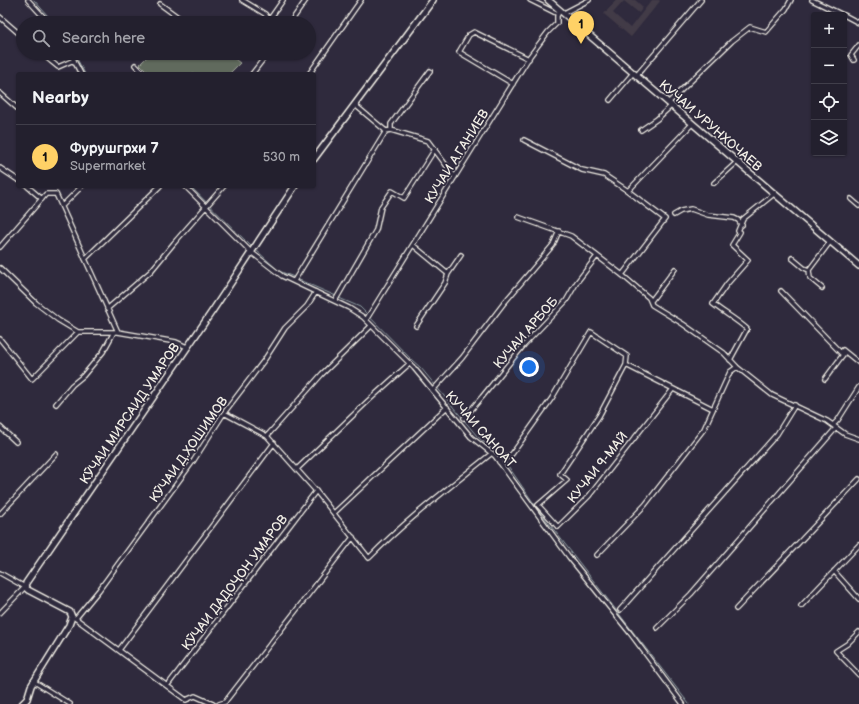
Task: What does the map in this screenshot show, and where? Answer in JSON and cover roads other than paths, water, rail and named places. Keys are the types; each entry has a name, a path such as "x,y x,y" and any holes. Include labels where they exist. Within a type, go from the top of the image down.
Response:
{"street":[{"path":"28,0 43,16"},
{"path":"242,0 266,14 266,16"},
{"path":"272,16 283,0"},
{"path":"295,16 306,0"},
{"path":"310,72 361,0"},
{"path":"316,156 433,0"},
{"path":"530,0 560,13 589,0"},
{"name":"КУЧАИ УРУНХОЧАЕВ","path":"548,0 560,13 635,74 859,266"},
{"path":"610,100 701,0"},
{"path":"641,130 657,119 732,41 750,27 766,32 786,9 791,0"},
{"path":"812,0 838,12"},
{"path":"160,4 176,16"},
{"name":"КУЧАИ А.ГАНИЕВ","path":"368,318 529,59 548,32 557,23 560,13"},
{"path":"0,17 16,31"},
{"path":"847,17 859,23"},
{"path":"513,84 459,52 469,35 474,32 529,59"},
{"path":"854,60 851,55 859,45"},
{"path":"49,60 58,68 74,60 80,72"},
{"path":"254,72 263,60"},
{"path":"135,65 142,72"},
{"path":"391,130 391,124 430,71"},
{"path":"0,93 16,107"},
{"path":"355,105 386,131"},
{"path":"628,191 692,124"},
{"path":"295,279 386,131 391,130 428,141 455,177"},
{"path":"524,140 582,170 604,175 665,219 622,275"},
{"path":"337,298 376,230 381,207 392,191 404,198 435,149"},
{"path":"714,183 737,162"},
{"path":"0,168 16,179"},
{"path":"29,188 42,199"},
{"path":"62,206 80,188"},
{"path":"85,260 158,188"},
{"name":"КУЧАИ САНОАТ","path":"187,188 282,276 295,279 316,292 337,298 349,308 368,318 371,326 409,364 436,388 447,407 472,437 502,460 568,557 630,633 683,704"},
{"path":"107,309 151,271 222,188"},
{"name":"КӮЧАИ МИРСАИД УМАРОВ","path":"25,587 26,583 187,348 294,188"},
{"path":"0,247 46,194 56,194 116,332"},
{"path":"730,360 747,329 733,317 729,316 713,304 727,284 748,260 732,245 740,232 738,231 742,225 743,219 774,194"},
{"path":"851,199 859,206"},
{"path":"674,215 681,211 691,209 708,215 734,218 742,225"},
{"path":"518,217 571,236 650,298 652,305 683,324 724,353 737,367 772,394 834,426 845,434 859,439"},
{"path":"436,388 553,245 559,232"},
{"path":"822,288 810,278 809,270 830,242"},
{"path":"413,245 448,274"},
{"path":"416,326 445,283 448,274 461,255"},
{"name":"КУЧАИ АРБОБ","path":"464,418 524,345 566,301 577,282 597,256"},
{"path":"792,258 804,268 809,270"},
{"path":"0,268 36,303 58,320 78,332 116,332 176,342 187,348"},
{"path":"651,301 675,269"},
{"path":"781,291 822,331 841,353 843,350 859,363"},
{"name":"КӮЧАИ Д.ҲОШИМОВ","path":"74,618 99,590 194,460 224,413 265,360 285,328 307,306 316,292"},
{"path":"267,436 322,374 371,326"},
{"path":"0,340 32,379 78,332"},
{"path":"56,404 98,358 116,332"},
{"path":"502,460 512,454 552,398 591,332 627,356 626,365 713,409"},
{"path":"825,379 845,352"},
{"path":"297,469 409,364"},
{"name":"КУЧАИ 9-МАЙ","path":"626,365 599,416 560,474 567,480 538,505 558,527 589,496 673,389"},
{"path":"597,555 644,505 704,429 730,372 737,367"},
{"path":"657,628 691,594 834,426 859,387"},
{"path":"620,610 777,434 795,405"},
{"path":"334,513 447,407"},
{"path":"224,413 267,436 316,491 369,558 384,542 434,499 492,453"},
{"path":"0,427 16,442"},
{"path":"119,650 274,443"},
{"path":"0,514 56,454"},
{"path":"736,609 859,479"},
{"name":"КӮЧАИ ДАДОҶОН УМАРОВ","path":"167,686 316,491"},
{"path":"219,704 226,703 353,537"},
{"path":"801,606 859,545"},
{"path":"834,571 859,599"},
{"path":"0,573 70,612 74,618 186,700 195,696 213,704"},
{"path":"0,613 25,587"},
{"path":"22,704 27,699 31,686 74,618"},
{"path":"859,632 847,644 836,651 859,676"},
{"path":"34,681 70,704"}],"waterway":[{"path":"34,0 48,16"},
{"path":"78,60 84,72"},
{"path":"192,188 252,247"},
{"path":"255,249 279,271 294,277"},
{"path":"297,279 336,296"},
{"path":"339,298 360,307 421,368 477,436 502,458"},
{"path":"504,460 537,508 689,704"}],"place":[{"name":"Фурушгрхи 7","path":"581,44"}]}
